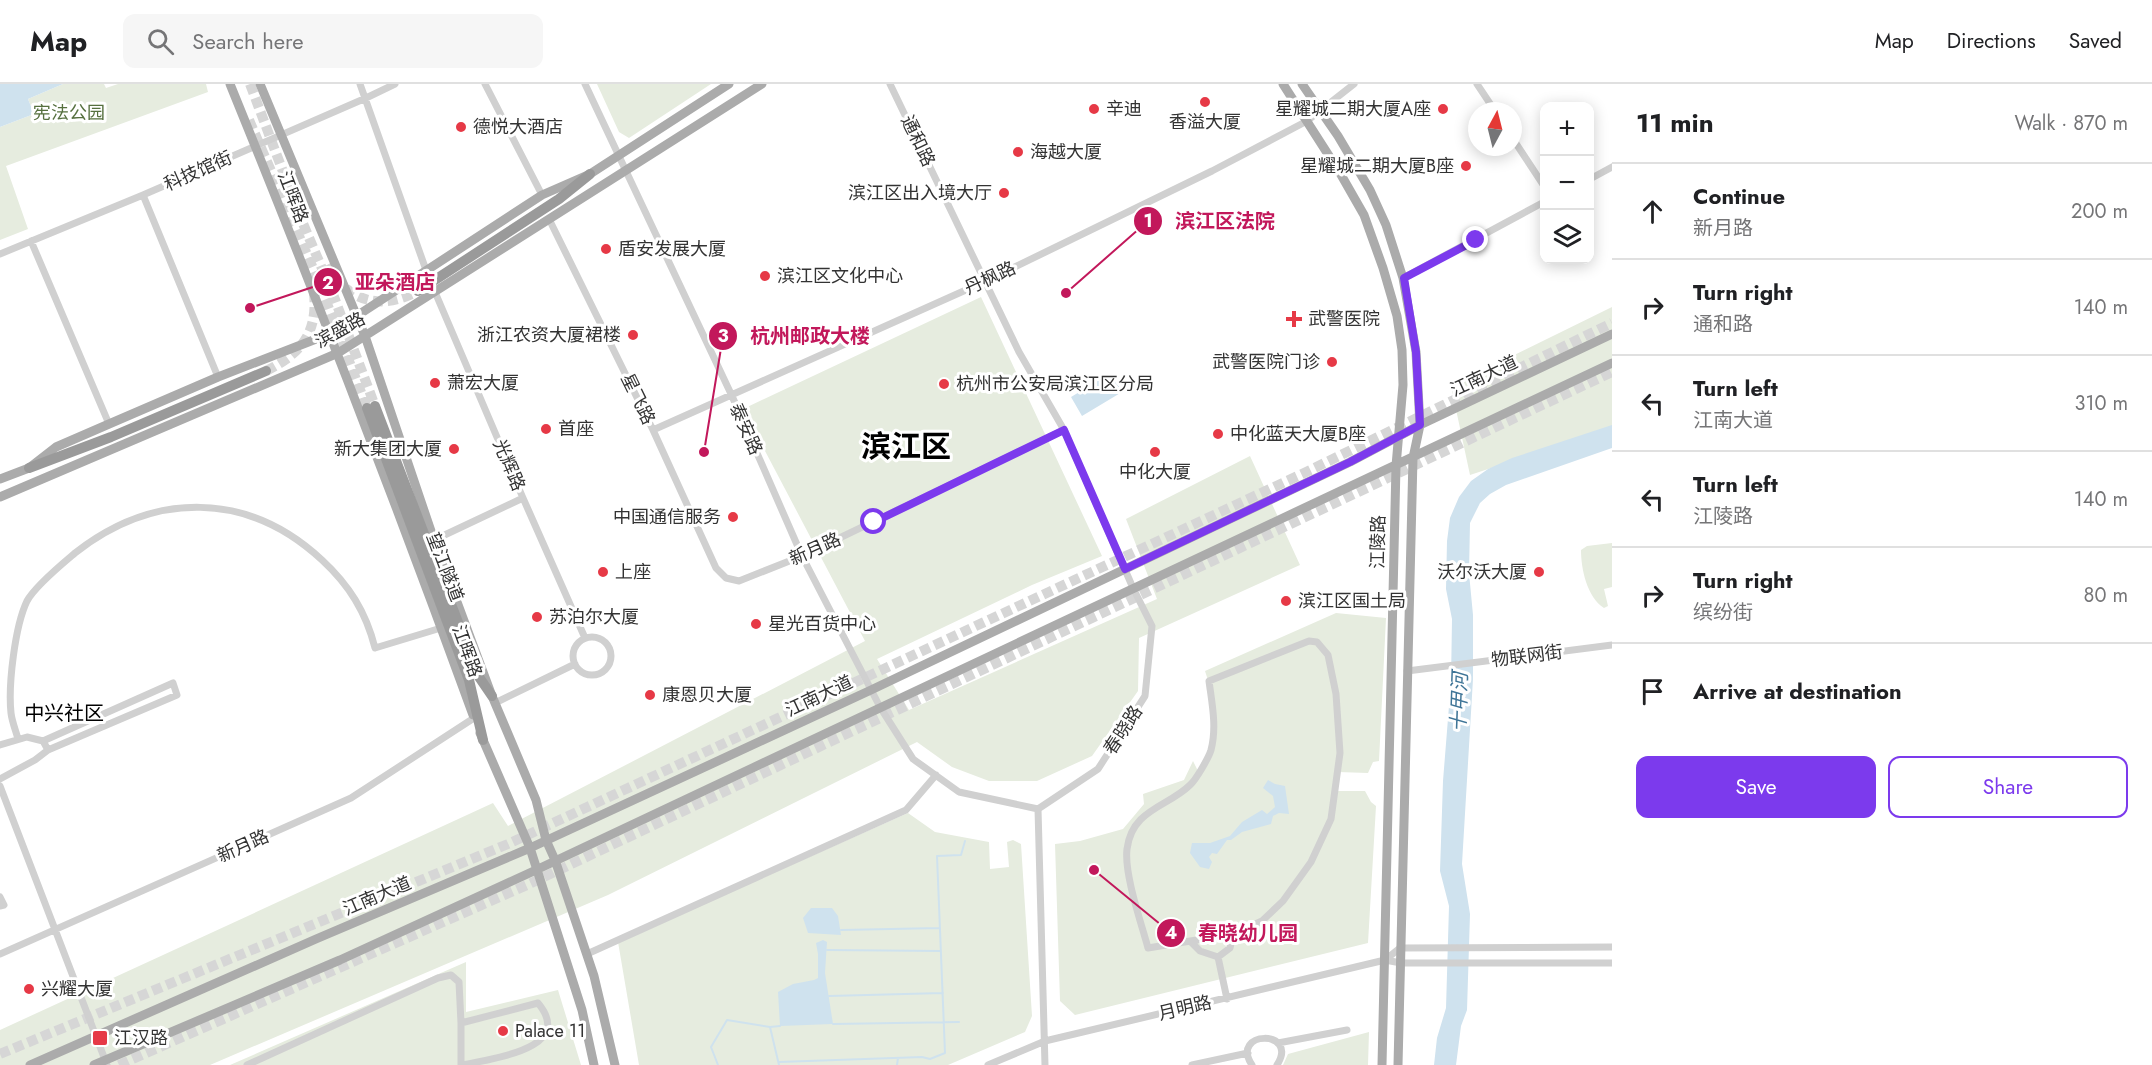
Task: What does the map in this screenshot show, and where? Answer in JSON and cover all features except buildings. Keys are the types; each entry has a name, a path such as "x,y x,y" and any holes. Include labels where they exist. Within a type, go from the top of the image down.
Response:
{"highway":[{"path":"418,291 559,199 590,174"},
{"path":"29,468 111,437 266,371"},
{"name":"望江隧道","path":"483,740 469,680 371,407 479,677 494,700"}],"main road":[{"name":"江晖路","path":"230,84 338,353 474,718 530,848 582,1010 594,1065"},
{"name":"江晖路","path":"260,84 365,336 434,540 494,700 536,800 546,840 555,860 594,976 615,1065"},
{"name":"滨盛路","path":"0,479 29,468 56,447 218,377 330,334 542,195 590,174 729,84"},
{"name":"滨盛路","path":"0,497 338,353 762,84"},
{"name":"江陵路","path":"1283,84 1364,215 1383,268 1396,316 1402,350 1403,385 1396,466 1382,1065"},
{"name":"江陵路","path":"1302,84 1338,136 1370,190 1386,225 1404,278 1416,352 1420,425 1413,458 1398,1065"},
{"name":"江南大道","path":"30,1065 530,848 872,690 1612,334"},
{"name":"江南大道","path":"94,1065 107,1063 536,870 1612,363"}],"street":[{"path":"360,84 426,270"},
{"name":"科技馆街","path":"0,254 143,195 395,84"},
{"path":"485,84 542,195"},
{"name":"泰安路","path":"585,84 732,396 802,556 880,707"},
{"name":"通和路","path":"891,84 1019,352 1064,430 1133,588"},
{"name":"丹枫路","path":"653,430 986,281 1212,171 1307,121 1354,84"},
{"path":"1477,84 1489,102"},
{"path":"1522,152 1540,179"},
{"path":"1594,177 1612,167"},
{"path":"143,195 218,377"},
{"path":"1404,278 1540,205"},
{"name":"星飞路","path":"549,219 653,430 716,568 726,578"},
{"path":"31,241 109,424"},
{"name":"光辉路","path":"435,292 585,638"},
{"name":"新月路","path":"726,578 739,581 802,556 1064,430"},
{"path":"434,540 523,498"},
{"path":"18,739 11,713 11,681 16,638 28,600 57,567 82,548 118,525 144,514 175,507 198,506 243,512 277,527 306,545 342,581 360,605 370,626 375,648 441,628"},
{"name":"春晓路","path":"1038,808 1098,769 1145,696 1152,626 1133,588"},
{"path":"585,638 598,638 608,646 611,659 609,665 594,675 582,673 572,658 580,641 585,638"},
{"path":"1309,641 1317,642 1328,654 1336,694 1340,753 1331,819 1311,862 1283,901 1262,921 1233,934 1191,942 1148,948 1131,885 1127,849 1132,832 1145,814 1190,785 1211,752 1215,725 1209,681 1309,641"},
{"name":"物联网街","path":"1407,671 1612,645"},
{"path":"494,700 575,664"},
{"path":"0,745 27,737 44,741 173,683 177,695 48,750 35,760 0,779"},
{"path":"880,707 913,759 959,792 1038,808 1045,1065"},
{"name":"新月路","path":"0,954 351,798 474,718"},
{"path":"44,741 48,750"},
{"path":"587,954 906,810 936,775"},
{"path":"0,786 2,798 107,1063"},
{"path":"0,897 4,905 0,906"},
{"path":"1218,957 1230,948 1233,934"},
{"path":"1191,942 1200,951 1218,957"},
{"path":"1400,948 1612,946"},
{"name":"月明路","path":"1385,960 1400,948"},
{"path":"1218,957 1227,999"},
{"name":"月明路","path":"988,1065 1045,1041 1385,960 1438,964 1612,963"},
{"path":"247,1065 438,978 451,975 459,982 462,1065 529,1049 542,1040 549,1024 546,1013 538,1003 461,1023"},
{"path":"1252,1065 1248,1053 1249,1047 1257,1039 1268,1038 1278,1043 1347,1030"},
{"path":"1277,1065 1281,1053 1278,1043"},
{"path":"1192,1065 1248,1053"}],"green space":[{"name":"宪法公园","path":"63,84 104,84 106,88 118,84 206,84 208,92 6,166 28,229 0,240 0,127 34,114 28,99"},
{"path":"597,84 711,84 629,138 619,132"},
{"path":"981,297 1102,556 1032,585 877,659 909,710 1157,599 1126,519 1250,456 1300,565 1139,638 1138,691 1092,756 1037,781 989,781 952,767 917,742 608,895 210,1065 0,1065 0,1030 493,803 508,826 865,641 743,409"},
{"path":"1612,307 1612,428 1470,475 1451,386"},
{"path":"1612,543 1612,587 1604,589 1608,606 1604,608 1589,590 1582,566 1581,550 1587,546"},
{"path":"1336,613 1386,618 1379,761 1373,762 1368,773 1338,772 1335,791 1365,791 1376,806 1368,943 1075,1015 1060,1001 1055,844 1080,841 1123,829 1144,804 1143,794 1184,780 1193,761 1198,771 1210,754 1215,732 1213,700 1205,671"},
{"path":"908,813 935,832 989,842 990,869 1009,867 1007,842 1013,840 1021,844 1032,1016 1025,1032 948,1065 639,1065 618,942"},
{"path":"466,962 466,1012 558,990 581,1065 230,1065"},
{"path":"1369,1032 1368,1065 1283,1065 1288,1054"}],"water":[{"path":"0,84 63,84 28,99 34,114 0,127"},
{"path":"1111,373 1122,392 1082,416 1071,397"},
{"name":"十甲河","path":"1612,425 1612,448 1506,485 1480,503 1470,523 1469,573 1473,615 1473,679 1462,864 1470,914 1467,1010 1461,1026 1456,1065 1434,1065 1437,1038 1446,1008 1449,906 1440,871 1443,781 1451,681 1452,619 1446,589 1450,518 1459,497 1471,481 1488,469 1512,458"},
{"path":"1268,780 1285,786 1289,814 1279,813 1273,816 1271,824 1242,832 1231,840 1227,840 1217,854 1212,853 1209,857 1212,862 1209,869 1200,867 1190,853 1192,843 1210,843 1230,836 1242,822 1262,810 1267,814 1275,807 1273,796 1263,788"},
{"path":"811,908 832,908 838,916 841,935 808,933 803,918"},
{"path":"823,940 827,942 825,973 833,1024 780,1026 778,992 793,984 818,978 816,943"}],"waterway":[{"path":"779,1062 922,1057 930,1059 945,1053 937,856 961,855 965,841"},
{"path":"841,930 940,928"},
{"path":"827,950 941,951"},
{"path":"829,996 943,993"},
{"path":"718,1065 711,1047 727,1020 770,1027"},
{"path":"833,1024 959,1022"},
{"path":"779,1065 770,1027 780,1026"},
{"path":"897,1065 898,1058"}],"tunnel":[{"path":"250,84 375,406"},
{"path":"249,120 318,280 367,408"},
{"path":"327,265 335,278 345,287 355,295 366,299 391,301 418,291"},
{"path":"266,371 297,350 304,341 313,320 314,293"},
{"path":"0,1054 508,844 1302,474 1612,323"},
{"path":"119,1065 527,885 1612,372"}],"place":[{"name":"香溢大厦","path":"1205,102"},
{"name":"辛迪","path":"1094,109"},
{"name":"星耀城二期大厦A座","path":"1443,109"},
{"name":"德悦大酒店","path":"461,127"},
{"name":"海越大厦","path":"1018,152"},
{"name":"星耀城二期大厦B座","path":"1466,166"},
{"name":"滨江区出入境大厅","path":"1004,193"},
{"name":"盾安发展大厦","path":"606,249"},
{"name":"滨江区文化中心","path":"765,276"},
{"name":"滨江区法院","path":"1066,293"},
{"name":"亚朵酒店","path":"250,308"},
{"name":"武警医院","path":"1294,319"},
{"name":"浙江农资大厦裙楼","path":"633,335"},
{"name":"武警医院门诊","path":"1332,362"},
{"name":"萧宏大厦","path":"435,383"},
{"name":"杭州市公安局滨江区分局","path":"944,384"},
{"name":"首座","path":"546,429"},
{"name":"中化蓝天大厦B座","path":"1218,434"},
{"name":"新大集团大厦","path":"454,449"},
{"name":"杭州邮政大楼","path":"704,452"},
{"name":"中化大厦","path":"1155,452"},
{"name":"中国通信服务","path":"733,517"},
{"name":"上座","path":"603,572"},
{"name":"沃尔沃大厦","path":"1539,572"},
{"name":"滨江区国土局","path":"1286,601"},
{"name":"苏泊尔大厦","path":"537,617"},
{"name":"星光百货中心","path":"756,624"},
{"name":"康恩贝大厦","path":"650,695"},
{"name":"春晓幼儿园","path":"1094,870"},
{"name":"兴耀大厦","path":"29,989"},
{"name":"Palace 11","path":"503,1031"},
{"name":"江汉路","path":"100,1038"}],"district":[{"name":"滨江区","path":"906,447"},
{"name":"中兴社区","path":"64,713"}],"route":[{"path":"874,522 1064,430 1125,569 1350,462 1420,425 1416,352 1404,278 1476,240"}]}
